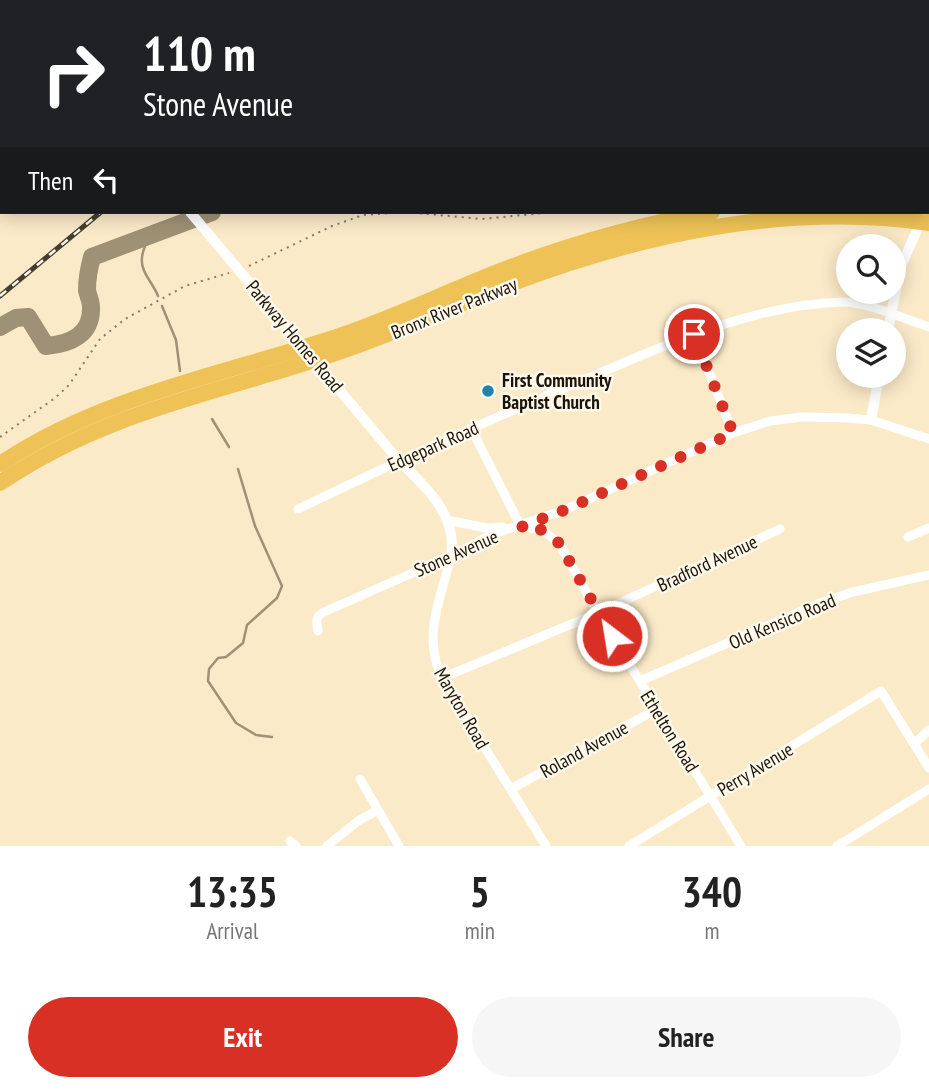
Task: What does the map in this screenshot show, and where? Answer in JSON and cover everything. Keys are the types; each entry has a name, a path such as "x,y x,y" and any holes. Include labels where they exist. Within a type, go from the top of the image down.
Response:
{"highway":[{"name":"Bronx River Parkway","path":"0,464 52,434 117,404 367,326 497,272 564,249 648,225 702,214"},
{"name":"Bronx River Parkway","path":"0,483 61,446 125,418 315,360 592,256 659,238 728,225 797,218 901,214"}],"street":[{"name":"Parkway Homes Road","path":"192,214 399,461 432,493 447,520"},
{"path":"890,318 902,263 926,214"},
{"name":"Edgepark Road","path":"298,509 471,428 694,334 747,318 846,302 865,305 929,327"},
{"path":"694,334 733,433"},
{"path":"871,421 877,388"},
{"name":"Stone Avenue","path":"318,631 316,621 324,612 451,556 493,534 521,527 567,509 733,433 770,421 802,416 871,421 929,439"},
{"path":"451,556 453,545 447,520 486,528 521,527 471,428"},
{"name":"Ethelton Road","path":"521,527 542,530 559,543 598,613 741,846"},
{"path":"908,537 929,528"},
{"name":"Bradford Avenue","path":"442,678 598,613 780,529"},
{"name":"Maryton Road","path":"451,556 433,625 435,657 442,678 546,846"},
{"name":"Old Kensico Road","path":"640,681 820,603 853,592 929,575"},
{"name":"Perry Avenue","path":"629,846 881,691 914,744"},
{"name":"Roland Avenue","path":"511,789 657,709"},
{"path":"929,730 914,744 929,768"},
{"path":"360,779 399,846"},
{"path":"838,846 929,789"},
{"path":"327,846 358,821 378,810"}],"path":[{"path":"243,268 332,226 363,215 377,214"},
{"path":"428,214 482,219 533,214"},
{"path":"0,437 55,398 69,384 100,339 125,319 185,286 233,271"}],"waterway":[{"path":"0,327 16,318 28,317 46,346 71,340 88,325 91,305 87,286 92,257 207,214"},
{"path":"148,236 142,263 158,296"},
{"path":"162,306 176,340 180,371"},
{"path":"212,419 229,447"},
{"path":"238,469 255,526 282,586 277,598 247,625 243,643 226,657 218,658 209,669 208,681 236,723 256,735 272,737"}],"railway":[{"path":"0,296 99,214"}],"place":[{"name":"First Community Baptist Church","path":"488,391"}],"route":[{"path":"612,636 559,543 542,530 521,527 567,509 733,433 694,334"}]}
